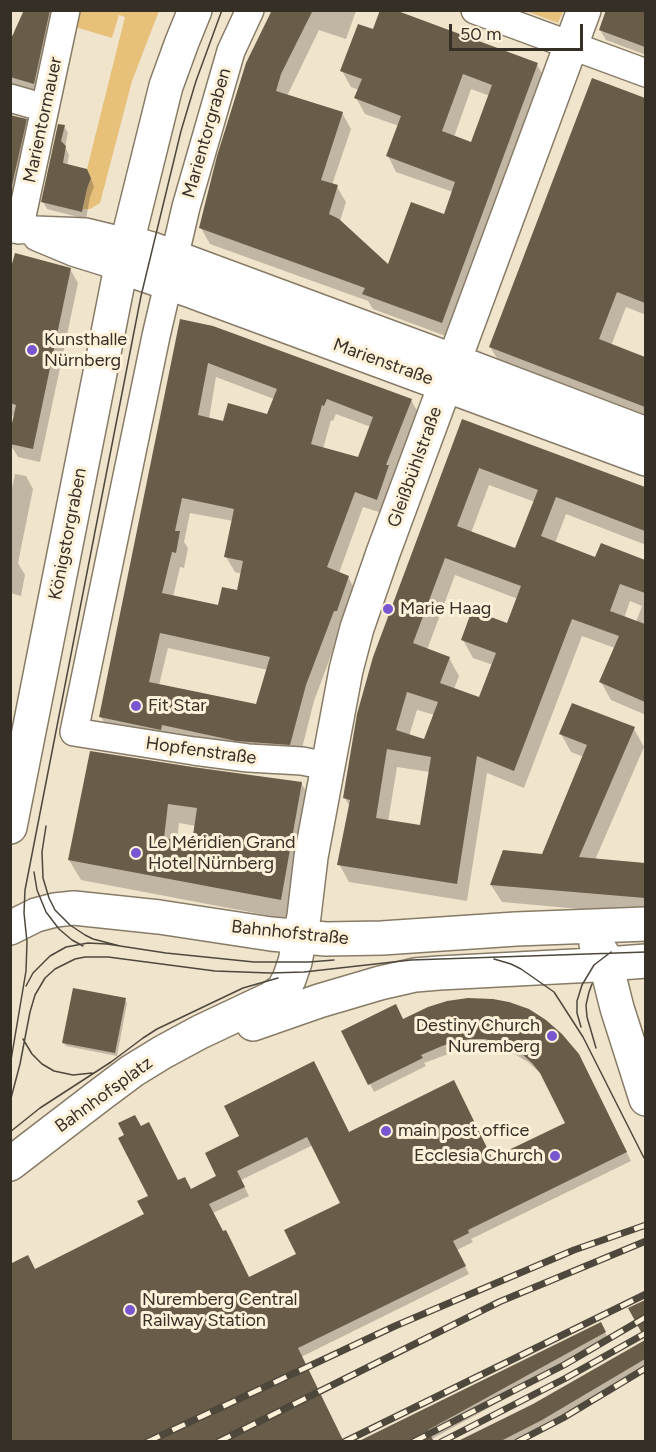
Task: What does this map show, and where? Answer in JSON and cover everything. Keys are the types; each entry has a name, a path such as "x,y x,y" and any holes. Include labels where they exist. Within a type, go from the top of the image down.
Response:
{"main road":[{"path":"124,254 166,86 195,10"},
{"name":"Gleißbühlstraße","path":"300,938 327,766 346,670 357,628 584,10"},
{"name":"Marienstraße","path":"124,254 450,373 645,434"},
{"name":"Königstorgraben","path":"10,827 124,254"},
{"name":"Marienstraße","path":"450,373 645,459"},
{"name":"Bahnhofstraße","path":"10,928 36,915 74,908 166,918 300,938 350,940 516,929 645,924"},
{"path":"578,926 597,945 604,956 617,1008 645,1099"},
{"name":"Bahnhofsplatz","path":"10,1164 119,1080 155,1057 200,1032 265,1002 283,990 291,975 300,938"},
{"path":"607,964 645,961"},
{"name":"Bahnhofsplatz","path":"200,1032 258,1023 380,983 415,975 607,964"}],"street":[{"name":"Marientormauer","path":"15,229 66,10"},
{"name":"Marientorgraben","path":"172,271 186,207 231,51 250,10"},
{"path":"475,10 645,73"},
{"path":"10,98 45,108"},
{"path":"15,229 73,252 124,254"},
{"name":"Hopfenstraße","path":"172,271 156,336 74,732 205,753 302,761 327,766"}],"shaded area":[{"path":"75,11 159,11 132,81 100,203 90,209 83,209 91,178 87,169 125,17 119,15 112,38 72,26"},
{"path":"526,11 563,11 558,23"}],"building":[{"path":"24,10 50,10 34,84 10,77 10,41"},
{"path":"272,10 313,10 281,74 276,91 343,112 321,180 338,185 329,214 339,219 388,264 411,202 444,214 455,182 386,156 401,116 354,98 362,79 340,71 358,24 373,29 380,10 395,10 538,63 442,323 362,294 365,288 199,228 217,156 246,63","holes":["463,74 492,85 471,142 442,131"]},
{"path":"606,10 645,10 645,47 599,30"},
{"path":"592,78 645,98 645,303 617,292 599,339 645,357 645,407 489,347"},
{"path":"10,115 27,119 10,194"},
{"path":"58,124 65,125 61,141 66,146 63,163 87,169 91,178 82,212 41,202"},
{"name":"Kunsthalle Nürnberg","path":"15,253 71,268 33,449 10,444 10,432 16,405 10,403 10,271"},
{"path":"180,319 213,326 412,399 386,465 389,465 377,500 355,492 327,567 349,576 306,685 290,745 236,741 162,725 161,730 99,717","holes":["208,363 277,389 267,414 228,403 223,421 198,415","327,399 373,417 358,457 311,444 322,405 324,406","182,498 234,509 224,557 243,561 237,590 222,587 218,605 162,593 172,552 176,553 180,531 175,531","160,633 270,657 256,704 149,682"]},
{"path":"462,419 645,487 645,531 556,497 541,536 595,557 601,543 645,560 645,593 620,584 610,611 645,624 645,702 599,682 619,636 572,619 514,771 477,756 457,884 337,865 350,800 343,798 357,714 373,657","holes":["479,468 538,490 515,548 457,526","445,558 521,586 507,623 472,610 461,640 496,653 479,697 440,683 450,657 413,643","407,692 438,702 424,739 396,730","387,749 431,757 420,825 376,818"]},
{"path":"572,703 635,727 579,857 645,863 645,898 490,885 503,850 542,854 587,745 559,734"},
{"path":"90,751 302,782 281,900 68,860","holes":["168,804 197,808 192,842 164,838"]},
{"path":"73,988 126,998 115,1053 62,1043"},
{"path":"468,998 509,1002 529,1009 546,1020 579,1054 627,1152 468,1230 469,1233 453,1241 466,1266 298,1348 344,1442 10,1442 10,1264 28,1255 35,1269 144,1214 137,1201 148,1196 118,1138 124,1135 118,1123 135,1115 141,1126 149,1122 178,1180 185,1177 191,1189 216,1176 205,1153 239,1136 224,1106 314,1061 349,1132 454,1080 492,1158 565,1123 540,1073 532,1063 510,1047 484,1039 457,1041 442,1046 421,1055 423,1058 368,1085 341,1031 396,1004 403,1019 447,1001","holes":["307,1137 340,1203 284,1230 296,1254 249,1277 226,1230 223,1231 209,1204 245,1187 237,1171"]},
{"path":"645,1300 645,1339 628,1308"},
{"path":"601,1322 606,1332 428,1430 434,1442 357,1442"},
{"path":"645,1340 645,1359 542,1420 499,1442 456,1442 533,1404"}],"tram line":[{"path":"10,1066 26,971 25,890 141,296 181,131 196,81 222,10"},
{"path":"46,826 42,852 43,878 55,910 70,925 85,935 120,946"},
{"path":"34,872 37,890 46,912 59,929 83,946"},
{"path":"26,986 33,973 50,956 66,947 88,943 254,962 334,960"},
{"path":"581,1027 577,1013 577,1001 582,985 594,965 611,952"},
{"path":"10,1102 35,995 45,978 55,969 75,959 108,957 215,971 270,973 304,972 411,960 646,952"},
{"path":"494,959 521,969 554,992 583,1037 644,1158"},
{"path":"10,1132 40,1108 157,1029 243,988 278,978"},
{"path":"592,984 586,1005 596,1048"},
{"path":"23,1039 32,1054 54,1071 73,1075 92,1073"}],"railway":[{"path":"147,1442 395,1326 574,1250 646,1225"},
{"path":"218,1442 499,1302 646,1241"},
{"path":"344,1442 646,1294"},
{"path":"413,1442 564,1365 646,1317"},
{"path":"441,1442 566,1378 646,1333"},
{"path":"517,1442 563,1418 646,1368"}],"place":[{"name":"Kunsthalle Nürnberg","path":"32,350"},
{"name":"Marie Haag","path":"388,609"},
{"name":"Fit Star","path":"136,706"},
{"name":"Le Méridien Grand Hotel Nürnberg","path":"136,853"},
{"name":"Destiny Church Nuremberg","path":"552,1036"},
{"name":"main post office","path":"386,1131"},
{"name":"Ecclesia Church","path":"555,1156"},
{"name":"Nuremberg Central Railway Station","path":"130,1310"}]}
